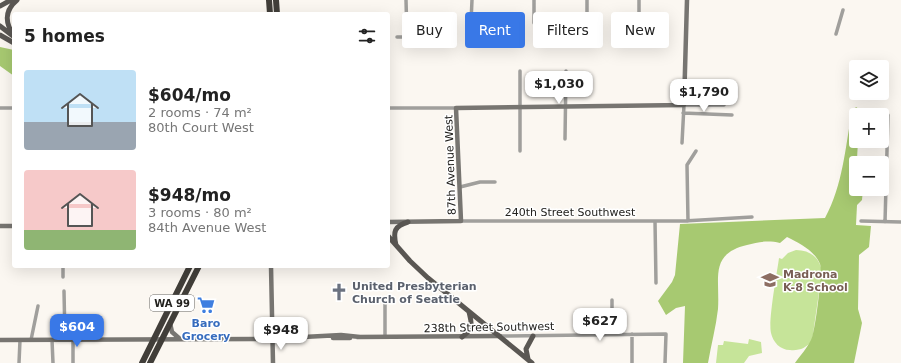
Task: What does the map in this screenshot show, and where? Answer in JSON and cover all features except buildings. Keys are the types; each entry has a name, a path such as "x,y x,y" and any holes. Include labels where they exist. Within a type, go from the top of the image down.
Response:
{"highway":[{"path":"269,0 270,12"},
{"path":"276,0 277,12"},
{"name":"WA 99","path":"142,363 189,268"},
{"name":"WA 99","path":"150,363 198,268"}],"main road":[{"path":"0,6 11,0"},
{"path":"12,33 7,25 6,17 9,9 17,0"},
{"path":"0,26 12,35"},
{"path":"0,35 12,42"},
{"path":"396,246 394,236 395,229 400,224 408,222"},
{"path":"390,238 417,268 530,361"},
{"path":"462,337 470,330 472,325 469,312"},
{"path":"530,361 526,349 533,336"}],"street":[{"path":"406,0 406,12"},
{"path":"471,12 472,0"},
{"path":"534,0 534,12"},
{"path":"587,0 587,12"},
{"path":"639,0 639,12"},
{"path":"682,143 686,0"},
{"path":"836,34 843,10"},
{"path":"566,70 566,139"},
{"path":"520,71 520,151"},
{"path":"390,108 724,105"},
{"path":"0,108 12,108"},
{"name":"87th Avenue West","path":"456,108 461,221"},
{"path":"683,113 732,115"},
{"path":"885,222 887,148"},
{"path":"688,221 687,165 696,151"},
{"path":"460,187 480,182 495,182"},
{"name":"240th Street Southwest","path":"390,222 688,221 752,217"},
{"path":"655,221 656,283"},
{"path":"861,221 901,222"},
{"path":"0,226 12,226"},
{"path":"63,268 63,277"},
{"path":"271,268 273,363"},
{"path":"64,291 65,340"},
{"path":"612,300 612,334"},
{"path":"385,302 385,337"},
{"path":"31,340 38,306"},
{"path":"170,322 172,332 182,339"},
{"path":"632,334 632,363"},
{"name":"238th Street Southwest","path":"0,340 272,339 322,337 341,339 360,337 666,334 665,363"},
{"path":"19,363 20,340"},
{"path":"52,340 52,363"},
{"path":"73,340 73,363"}],"green space":[{"path":"0,47 12,50 12,75 0,66"},
{"path":"849,130 849,148 858,148 857,156 849,156 849,196 862,196 862,200 857,205 856,225 871,226 869,247 859,255 858,309 862,323 854,363 795,363 808,346 813,335 821,269 818,259 811,251 787,237 780,243 755,243 735,249 727,254 719,269 718,309 708,363 683,363 685,306 676,308 666,315 658,301 672,282 675,275 680,224 825,218 836,193"},
{"path":"796,250 806,251 813,255 819,262 822,271 812,341 807,346 802,348 796,350 786,350 775,342 770,327 779,258 782,259 788,253"},
{"path":"749,339 761,342 762,353 749,356 744,363 716,363 718,345 723,345 724,341 748,344"}],"place":[{"name":"Madrona K-8 School","path":"770,280"},
{"name":"United Presbyterian Church of Seattle","path":"339,292"},
{"name":"Baro Grocery","path":"206,305"}]}
